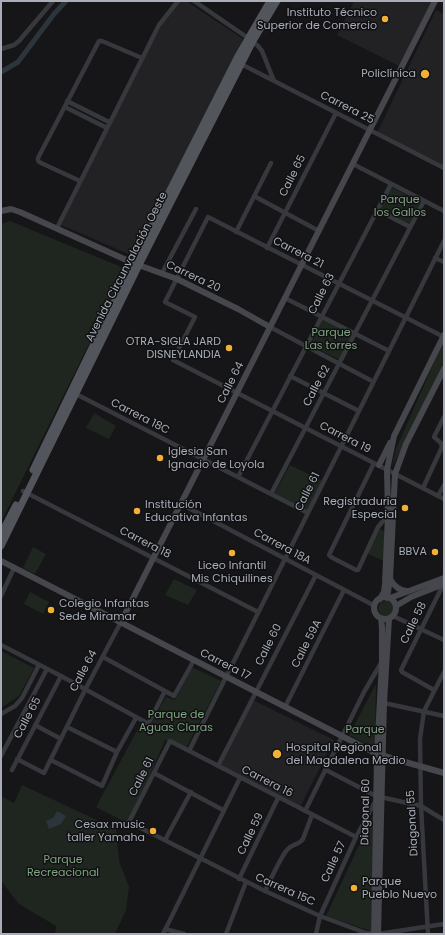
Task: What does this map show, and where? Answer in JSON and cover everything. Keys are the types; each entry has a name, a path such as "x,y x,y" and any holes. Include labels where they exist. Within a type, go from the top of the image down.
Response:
{"main road":[{"name":"Avenida Circunvalación Oeste","path":"1,546 25,492 136,264 270,1"},
{"name":"Avenida Circunvalación Oeste","path":"136,264 241,64 251,39 277,1"},
{"name":"Avenida Circunvalación Oeste","path":"1,534 25,492"}],"street":[{"path":"1,49 14,45 19,41 53,1"},
{"path":"57,228 159,25 178,1"},
{"path":"194,1 251,39 262,51 274,81"},
{"name":"Calle 64","path":"17,759 44,773 435,1"},
{"path":"80,182 38,160 38,158 99,41 142,58"},
{"name":"Carrera 25","path":"241,64 444,168"},
{"path":"68,101 110,122"},
{"path":"64,107 107,128"},
{"name":"Calle 65","path":"267,248 336,113"},
{"path":"236,232 271,163"},
{"path":"353,164 444,211"},
{"name":"Calle 63","path":"238,477 305,346 391,184"},
{"path":"254,196 319,231"},
{"name":"Calle 62","path":"271,494 424,201"},
{"path":"162,273 196,209"},
{"name":"Carrera 20","path":"1,211 11,210 20,212 136,264 177,279 238,309 370,380"},
{"path":"377,210 410,227"},
{"name":"Carrera 21","path":"177,279 208,217 405,318 444,336"},
{"name":"Calle 61","path":"189,751 444,240"},
{"path":"435,258 444,262"},
{"name":"Carrera 19","path":"177,279 165,302 195,317 173,360 444,499"},
{"path":"285,298 389,351"},
{"path":"388,515 378,527 358,570 329,555 377,464 394,436 444,336"},
{"path":"396,606 389,598 395,474 406,444 444,369"},
{"path":"290,376 359,411"},
{"name":"Carrera 18C","path":"73,393 308,513"},
{"path":"424,488 442,447 441,443 434,437 444,417"},
{"path":"394,436 387,470 388,515 385,583 384,592 375,606 376,614 380,618 391,618 421,629 444,640"},
{"path":"438,496 444,485"},
{"name":"Carrera 18","path":"25,492 258,612"},
{"name":"Carrera 18A","path":"181,504 375,606"},
{"path":"378,527 383,528 387,532"},
{"name":"Carrera 17","path":"1,561 380,755 444,773"},
{"path":"1,596 14,568"},
{"name":"Calle 60","path":"218,766 316,575"},
{"path":"390,579 403,591 407,591"},
{"path":"380,599 389,598 407,591 444,583"},
{"path":"391,618 396,610 396,606 411,596 444,583"},
{"name":"Calle 58","path":"434,690 401,670 444,583"},
{"name":"Calle 59A","path":"285,707 344,590"},
{"name":"Diagonal 60","path":"380,618 382,628 380,755"},
{"name":"Diagonal 60","path":"374,934 380,755 391,618"},
{"path":"1,646 61,676 147,723 149,722 165,691"},
{"path":"103,657 174,696 194,660"},
{"path":"305,811 364,692 382,663"},
{"path":"1,714 17,705 39,665"},
{"path":"1,756 3,747 47,669"},
{"path":"424,711 444,672"},
{"name":"Calle 65","path":"12,770 61,676"},
{"path":"371,681 377,681 380,683"},
{"path":"384,703 444,716"},
{"path":"17,705 25,709"},
{"name":"Diagonal 55","path":"424,711 420,739 419,766 428,934"},
{"path":"51,760 102,786 117,752 136,718"},
{"path":"35,725 61,739"},
{"path":"67,727 117,752"},
{"name":"Calle 61","path":"129,822 170,741"},
{"name":"Carrera 16","path":"170,741 356,837"},
{"path":"326,770 378,798 421,806 444,820"},
{"path":"154,773 223,810"},
{"path":"184,934 164,932 199,858 240,778"},
{"path":"165,840 190,792"},
{"name":"Calle 59","path":"240,879 278,798"},
{"name":"Diagonal 60","path":"378,798 378,934"},
{"name":"Calle 57","path":"316,934 320,916 356,837 378,798"},
{"path":"265,891 286,851 292,845 301,843 304,839 312,815"},
{"name":"Carrera 15C","path":"129,822 265,891 320,916 366,933 378,934 444,924"},
{"path":"226,934 246,882"}],"shaded area":[{"path":"180,1 186,1 243,39 133,256 61,225 145,56 162,25"},
{"name":"Instituto Técnico Superior de Comercio","path":"354,1 427,1 433,4 401,67 337,35"},
{"name":"Policlínica","path":"436,10 444,14 444,167 377,133"},
{"name":"Hospital Regional del Magdalena Medio","path":"253,700 334,740 300,807 220,767"},
{"path":"57,811 66,816 61,824 49,829 46,821 53,818"}],"green space":[{"name":"Parque los Gallos","path":"391,187 421,202 409,225 379,209"},
{"path":"10,221 126,269 1,522 1,224"},
{"name":"Parque Las torres","path":"323,319 353,333 340,360 310,345"},
{"path":"444,340 444,366 392,467 396,449"},
{"path":"94,413 116,426 109,439 86,428"},
{"path":"290,465 323,481 308,512 274,494"},
{"path":"379,529 383,530 384,532 384,561 366,553"},
{"path":"33,547 46,554 35,574 23,568"},
{"path":"174,579 197,590 188,605 165,595"},
{"path":"30,592 49,602 43,614 24,604"},
{"path":"386,601 393,606 394,609 389,616 386,617 379,612 378,609 383,602"},
{"path":"1,651 34,668 19,696 1,708"},
{"name":"Parque de Aguas Claras","path":"192,667 221,681 185,750 165,740 129,824 96,807 139,727 147,730 166,697 175,700"},
{"name":"Parque","path":"376,684 375,748 349,735"},
{"name":"Parque Recreacional","path":"22,785 116,829 119,861 129,887 126,910 115,934 55,934 56,926 19,904 1,881 1,796 14,803"},
{"name":"Parque Pueblo Nuevo","path":"373,815 371,931 326,916"}],"waterway":[{"path":"1,72 18,62 54,14 66,1"}],"place":[{"name":"Instituto Técnico Superior de Comercio","path":"385,19"},
{"name":"Policlínica","path":"425,74"},
{"name":"OTRA-SIGLA JARD DISNEYLANDIA","path":"229,348"},
{"name":"Iglesia San Ignacio de Loyola","path":"160,458"},
{"name":"Registraduria Especial","path":"405,508"},
{"name":"Institución Educativa Infantas","path":"137,511"},
{"name":"BBVA","path":"435,552"},
{"name":"Liceo Infantil Mis Chiquilines","path":"232,553"},
{"name":"Colegio Infantas Sede Miramar","path":"51,610"},
{"name":"Hospital Regional del Magdalena Medio","path":"277,754"},
{"name":"Cesax music taller Yamaha","path":"153,831"},
{"name":"Parque Pueblo Nuevo","path":"354,888"}]}
